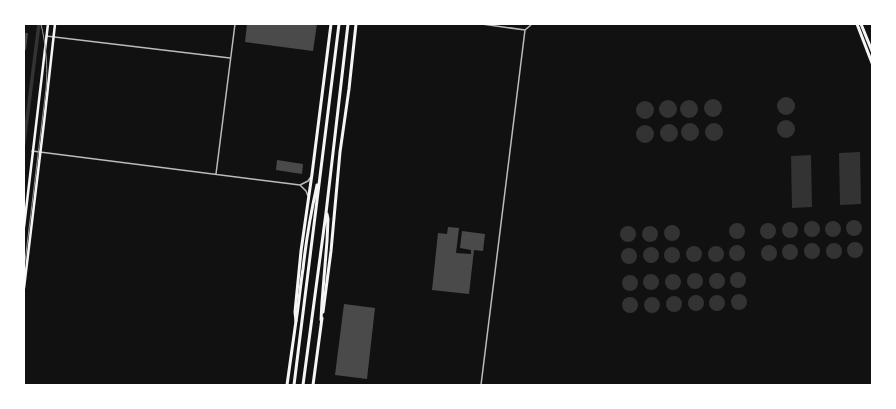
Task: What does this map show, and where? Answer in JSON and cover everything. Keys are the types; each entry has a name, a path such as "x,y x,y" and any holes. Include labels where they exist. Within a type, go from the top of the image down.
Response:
{"main road":[{"path":"24,227 48,24"},
{"path":"24,288 55,24"},
{"path":"296,321 295,312 301,251 331,24"},
{"path":"294,385 339,24"},
{"path":"303,385 326,213 348,24"},
{"path":"313,385 331,250 340,152 356,24"},
{"path":"856,24 872,63"},
{"path":"861,24 872,52"},
{"path":"287,385 303,268 321,169"},
{"path":"321,320 328,241 328,218 326,213"}],"street":[{"path":"216,174 235,24"},
{"path":"482,24 525,30"},
{"path":"481,385 525,30 532,24"},
{"path":"46,36 230,58"},
{"path":"32,151 300,185 308,181 312,174"},
{"path":"300,185 306,192 308,199"}],"shaded area":[{"path":"786,97 792,100 795,106 792,112 786,115 780,112 777,106 780,100"},
{"path":"713,99 719,102 722,108 719,114 713,117 707,114 704,108 707,102"},
{"path":"668,100 674,103 677,109 674,115 668,118 662,115 659,109 662,103"},
{"path":"689,100 695,103 698,109 695,115 689,118 683,115 680,109 683,103"},
{"path":"645,101 651,104 654,110 651,116 645,119 639,116 636,110 639,104"},
{"path":"786,120 792,123 795,129 792,135 786,138 780,135 777,129 780,123"},
{"path":"690,123 696,126 699,132 696,138 690,141 684,138 681,132 684,126"},
{"path":"714,123 720,126 723,132 720,138 714,141 708,138 705,132 708,126"},
{"path":"669,124 675,127 678,133 675,139 669,142 663,139 660,133 663,127"},
{"path":"645,125 651,128 654,134 651,140 645,143 639,140 636,134 639,128"},
{"path":"860,152 861,204 840,205 839,153"},
{"path":"811,155 812,207 792,208 791,156"},
{"path":"854,220 860,222 862,228 860,234 854,236 848,234 846,228 848,222"},
{"path":"812,221 818,223 820,229 818,235 812,237 806,235 804,229 806,223"},
{"path":"833,221 839,223 841,229 839,235 833,237 827,235 825,229 827,223"},
{"path":"790,222 796,224 798,230 796,236 790,238 784,236 782,230 784,224"},
{"path":"737,223 743,225 745,231 743,237 737,239 731,237 729,231 731,225"},
{"path":"768,223 774,225 776,231 774,237 768,239 762,237 760,231 762,225"},
{"path":"672,225 678,227 680,233 678,239 672,241 666,239 664,233 666,227"},
{"path":"628,226 634,228 636,234 634,240 628,242 622,240 620,234 622,228"},
{"path":"650,226 656,228 658,234 656,240 650,242 644,240 642,234 644,228"},
{"path":"855,242 861,244 863,250 861,256 855,258 849,256 847,250 849,244"},
{"path":"812,243 818,245 820,251 818,257 812,259 806,257 804,251 806,245"},
{"path":"834,243 840,245 842,251 840,257 834,259 828,257 826,251 828,245"},
{"path":"790,244 796,246 798,252 796,258 790,260 784,258 782,252 784,246"},
{"path":"737,245 743,247 745,253 743,259 737,261 731,259 729,253 731,247"},
{"path":"769,245 775,247 777,253 775,259 769,261 763,259 761,253 763,247"},
{"path":"694,246 700,248 702,254 700,260 694,262 688,260 686,254 688,248"},
{"path":"716,246 722,248 724,254 722,260 716,262 710,260 708,254 710,248"},
{"path":"651,247 657,249 659,255 657,261 651,263 645,261 643,255 645,249"},
{"path":"672,247 678,249 680,255 678,261 672,263 666,261 664,255 666,249"},
{"path":"629,248 635,250 637,256 635,262 629,264 623,262 621,256 623,250"},
{"path":"738,272 744,274 746,280 744,286 738,288 732,286 730,280 732,274"},
{"path":"695,273 701,275 703,281 701,287 695,289 689,287 687,281 689,275"},
{"path":"717,273 723,275 725,281 723,287 717,289 711,287 709,281 711,275"},
{"path":"651,274 657,276 659,282 657,288 651,290 645,288 643,282 645,276"},
{"path":"673,274 679,276 681,282 679,288 673,290 667,288 665,282 667,276"},
{"path":"630,275 636,277 638,283 636,289 630,291 624,289 622,283 624,277"},
{"path":"739,294 745,296 747,302 745,308 739,310 733,308 731,302 733,296"},
{"path":"696,295 702,297 704,303 702,309 696,311 690,309 688,303 690,297"},
{"path":"717,295 723,297 725,303 723,309 717,311 711,309 709,303 711,297"},
{"path":"674,296 680,298 682,304 680,310 674,312 668,310 666,304 668,298"},
{"path":"630,297 636,299 638,305 636,311 630,313 624,311 622,305 624,299"},
{"path":"652,297 658,299 660,305 658,311 652,313 646,311 644,305 646,299"}],"building":[{"path":"247,24 317,24 313,51 245,42"},
{"path":"24,33 28,33 26,50 24,49"},
{"path":"277,160 303,164 302,174 276,170"},
{"path":"448,227 459,228 456,253 471,254 471,250 460,248 462,231 485,234 483,251 474,250 469,294 432,290 438,233 447,234"},
{"path":"344,304 375,308 367,379 335,375"}],"waterway":[{"path":"24,143 39,24"}],"railway":[{"path":"24,270 46,89 46,56 41,24"}]}
